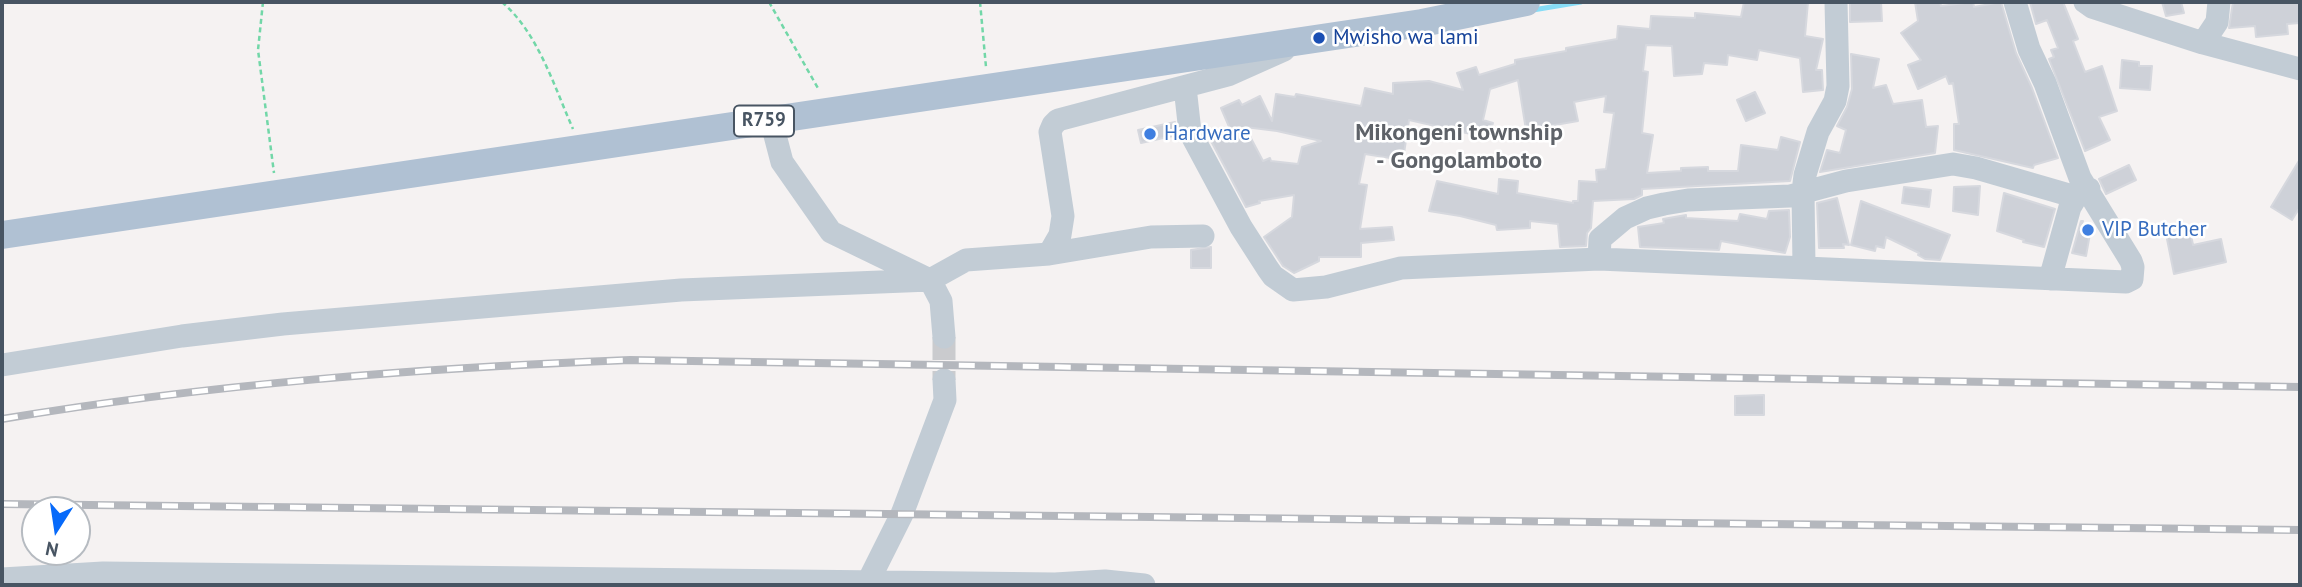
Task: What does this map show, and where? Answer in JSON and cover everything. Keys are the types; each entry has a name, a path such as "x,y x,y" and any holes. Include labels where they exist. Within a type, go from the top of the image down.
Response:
{"main road":[{"name":"R759","path":"2,235 1422,23 1526,2"}],"street":[{"path":"1804,267 1803,192 1814,142 1835,101 1838,86 1836,2"},
{"path":"1185,87 1190,132 1241,227 1268,269 1273,276 1293,290 1326,287 1401,268 1599,259 2126,282 2132,279 2131,261 2082,193 2080,178 2045,82 2028,49 2015,2"},
{"path":"2085,2 2092,7 2128,10 2203,43 2300,69"},
{"path":"2203,43 2217,22 2218,2"},
{"path":"1049,254 1060,235 1063,216 1050,132 1058,120 1228,75 1309,38"},
{"path":"771,120 782,162 831,232 930,281 941,301 944,337"},
{"path":"1599,259 1600,239 1625,218 1647,208 1688,200 1776,198 1898,171 1953,164 2082,193"},
{"path":"2050,279 2064,224 2082,193"},
{"path":"2,365 182,336 283,324 681,290 930,281 966,260 1049,254 1151,237 1203,236"},
{"path":"869,582 902,514 945,400 944,380"},
{"path":"2,579 1055,585 1105,581 1144,585"}],"path":[{"path":"263,2 258,50 277,194"},
{"path":"502,2 513,11 536,46 582,148"},
{"path":"769,2 831,111"},
{"path":"980,2 988,88"}],"building":[{"path":"1744,2 1808,2 1805,36 1823,39 1816,70 1822,70 1823,90 1803,92 1800,58 1759,50 1757,60 1728,55 1727,65 1704,63 1702,74 1674,76 1672,46 1646,45 1643,71 1648,72 1642,133 1653,135 1647,173 1708,167 1708,171 1738,171 1741,145 1778,150 1781,137 1800,142 1790,181 1642,189 1642,195 1634,199 1593,201 1591,228 1587,233 1586,246 1560,247 1558,224 1530,221 1530,228 1497,230 1496,225 1429,211 1437,181 1498,194 1499,179 1518,181 1517,193 1573,203 1578,201 1579,181 1597,182 1596,170 1606,169 1614,113 1604,112 1606,96 1574,102 1578,121 1526,130 1518,80 1490,89 1483,120 1493,123 1489,136 1409,120 1403,160 1365,154 1359,184 1367,185 1360,229 1392,227 1394,240 1361,243 1361,257 1319,257 1319,261 1294,273 1283,266 1264,237 1292,217 1294,195 1259,201 1260,203 1246,207 1211,141 1233,136 1221,108 1239,100 1242,105 1260,96 1272,121 1276,94 1295,97 1296,94 1361,106 1365,88 1393,94 1393,83 1429,81 1463,90 1457,73 1476,67 1479,75 1515,64 1515,60 1617,39 1618,26 1650,29 1651,16 1695,18 1695,13 1741,17","holes":["1245,127 1321,141 1302,147 1298,164 1271,161 1270,158 1263,161"]},
{"path":"1850,2 1881,2 1882,21 1850,22"},
{"path":"1915,2 1940,2 1941,6 1973,2 1974,7 2001,2 2016,53 2058,158 2034,165 2033,168 1954,150 1954,124 1959,124 1953,83 1949,84 1946,76 1918,89 1908,65 1921,60 1901,33 1918,21"},
{"path":"2030,2 2063,2 2078,39 2073,41 2085,72 2102,66 2117,111 2099,117 2110,140 2085,151 2049,59 2054,57 2051,50 2058,48 2047,20 2036,24"},
{"path":"2162,2 2181,2 2184,13 2166,16"},
{"path":"2233,2 2300,2 2300,23 2287,24 2288,34 2256,37 2255,26 2229,28"},
{"path":"1851,54 1879,59 1873,88 1886,85 1893,104 1922,100 1926,127 1938,126 1935,153 1820,172 1827,150 1840,153 1846,130 1837,126 1847,107 1852,89"},
{"path":"2122,60 2139,62 2139,66 2152,66 2150,90 2120,88"},
{"path":"1755,92 1765,113 1746,121 1737,100"},
{"path":"1175,122 1177,135 1141,143 1138,130"},
{"path":"2300,159 2300,207 2292,220 2271,207"},
{"path":"2129,165 2136,180 2106,194 2099,179"},
{"path":"1980,186 1978,215 1953,211 1954,187"},
{"path":"1904,187 1931,190 1929,207 1902,203"},
{"path":"2004,193 2055,209 2044,247 1997,231"},
{"path":"1837,198 1849,245 1843,244 1844,248 1819,248 1817,203"},
{"path":"1861,201 1950,235 1940,260 1925,259 1918,255 1919,253 1886,237 1884,248 1876,246 1875,251 1851,245"},
{"path":"1789,210 1790,237 1785,253 1721,241 1719,250 1640,247 1638,227 1664,223 1663,219 1686,215 1686,218 1738,221 1740,214 1767,219 1769,211"},
{"path":"2081,221 2081,227 2091,228 2086,256 2072,253"},
{"path":"2190,230 2193,245 2221,239 2226,262 2174,274 2166,234"},
{"path":"1211,247 1211,268 1191,268 1191,250"},
{"path":"1764,395 1764,415 1735,415 1735,396"}],"waterway":[{"path":"1533,10 1581,2"}],"tunnel":[{"path":"944,337 944,380"}],"railway":[{"path":"2,419 158,396 315,379 630,360 2300,387"},
{"path":"2,504 2300,530"}],"place":[{"name":"Mwisho wa lami","path":"1319,38"},
{"name":"Hardware","path":"1150,134"},
{"name":"VIP Butcher","path":"2088,230"}],"district":[{"name":"Mikongeni township - Gongolamboto","path":"1459,147"}]}
